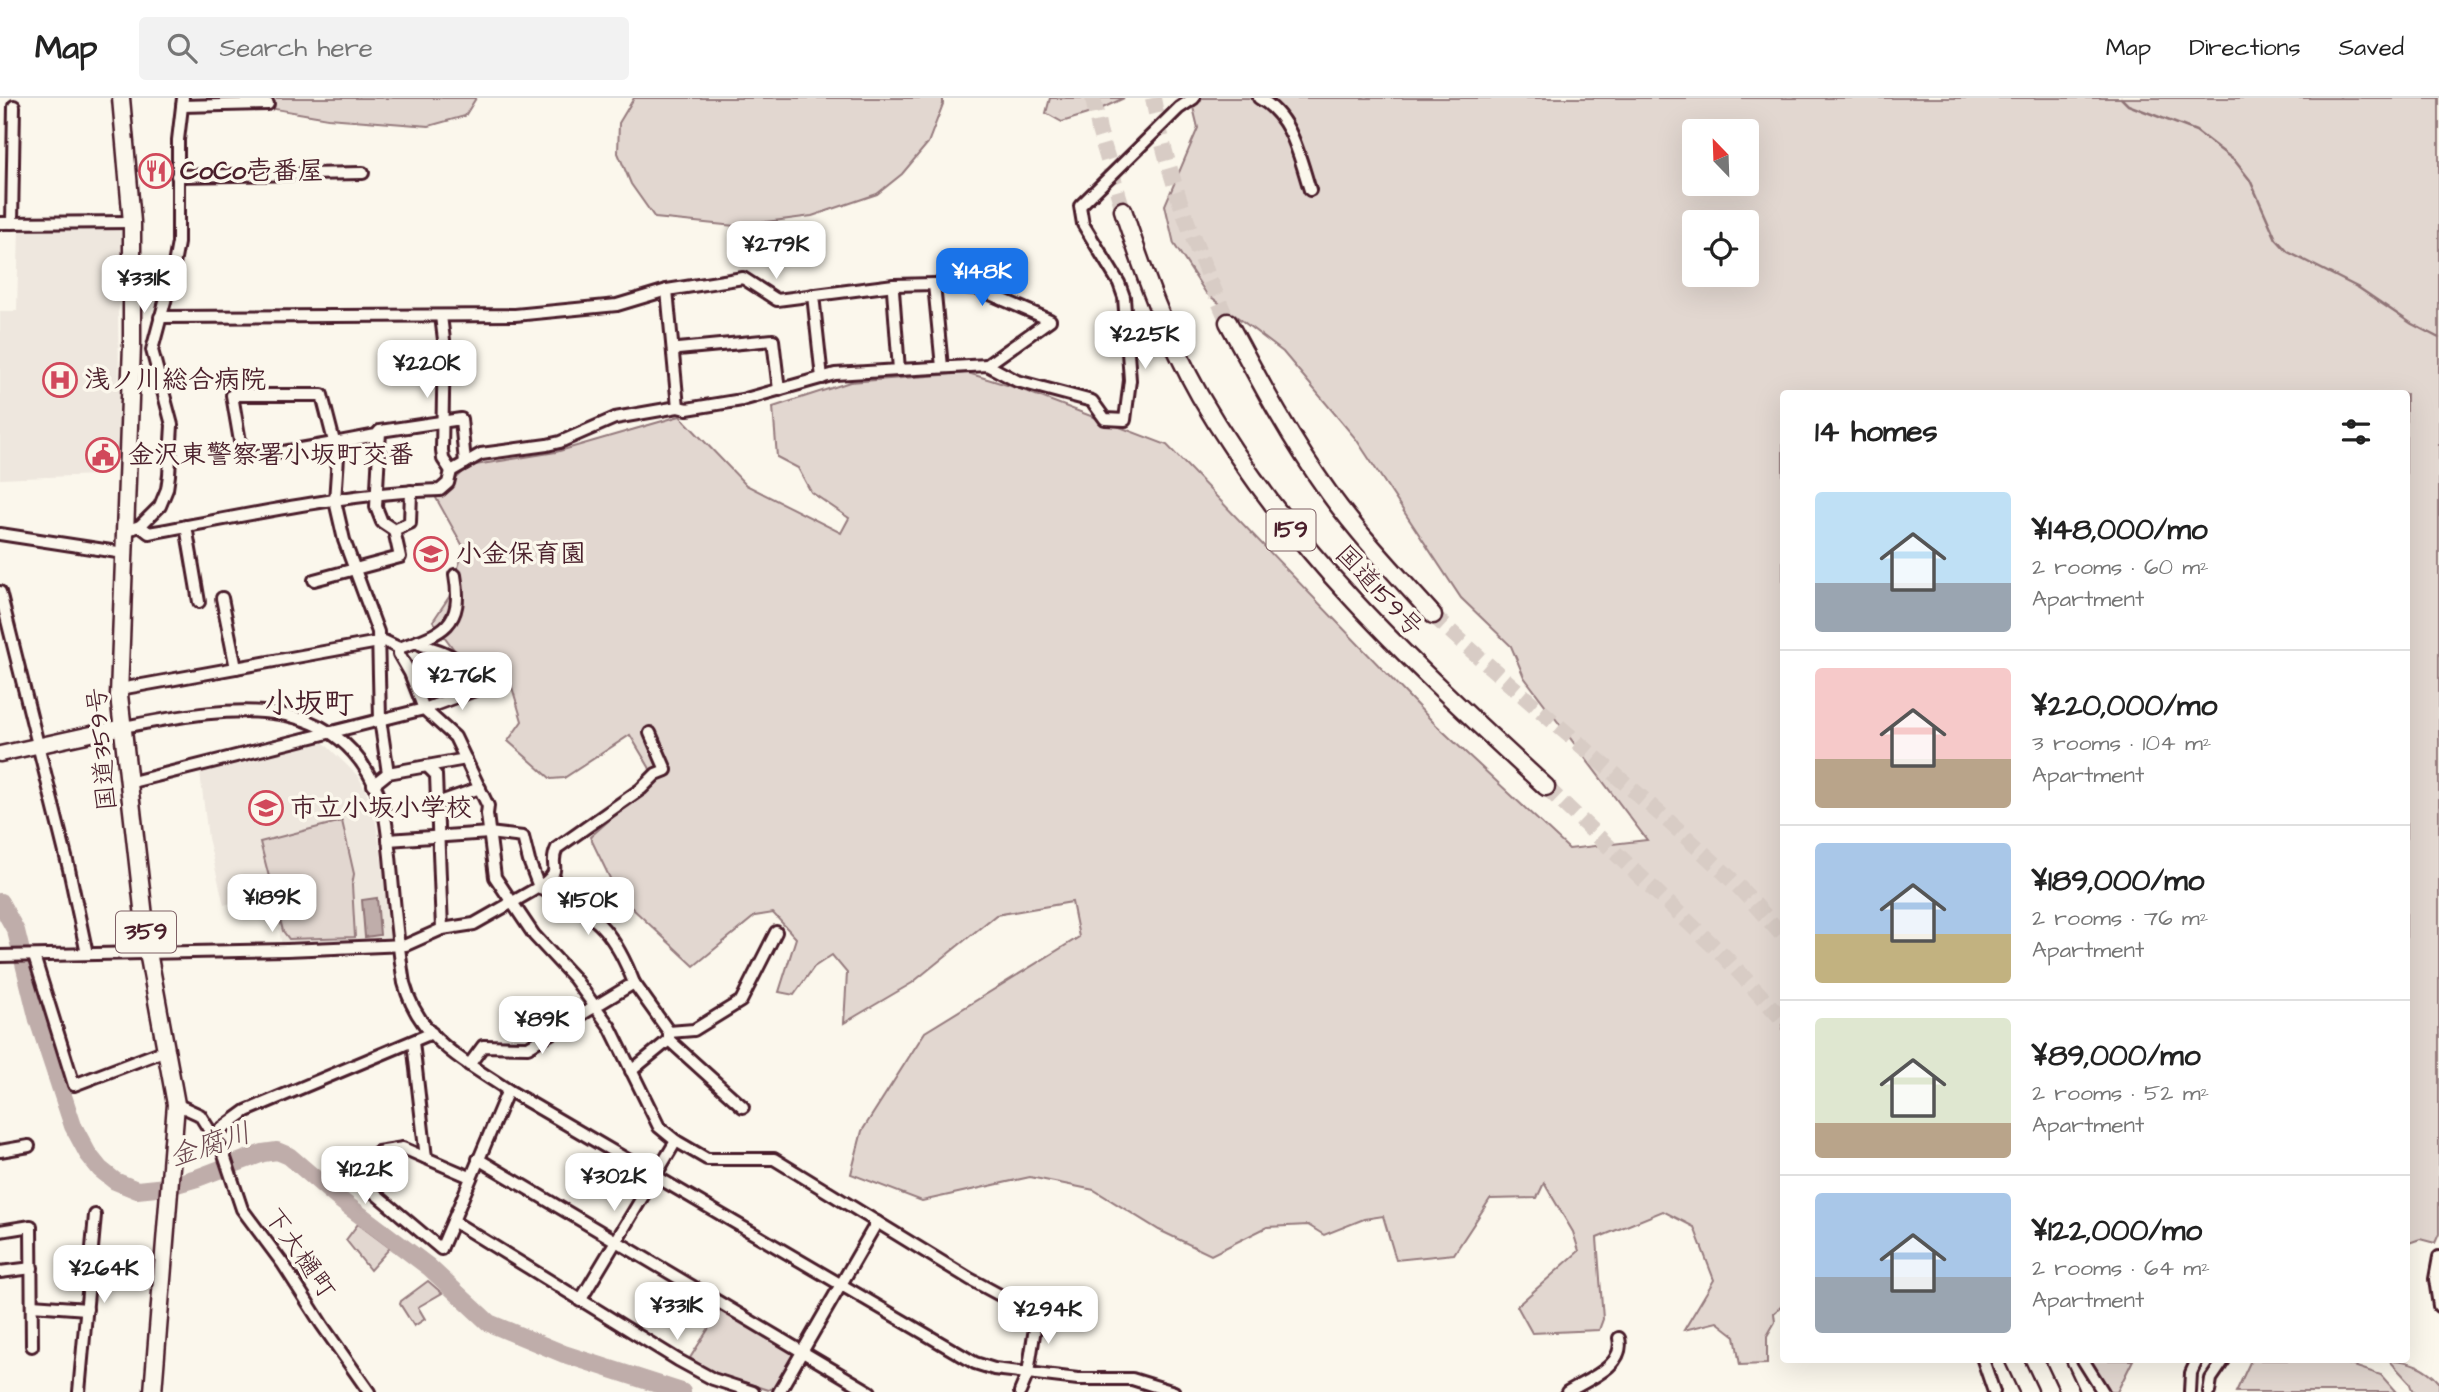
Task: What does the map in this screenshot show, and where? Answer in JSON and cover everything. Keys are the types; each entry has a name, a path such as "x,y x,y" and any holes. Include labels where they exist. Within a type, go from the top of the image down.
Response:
{"highway":[{"name":"国道359号","path":"121,98 132,222 133,529 124,553 120,689 148,952 176,1104 169,1220 153,1392"},
{"name":"国道159号","path":"1123,210 1157,305 1179,355 1200,395 1260,489 1296,536 1356,605 1546,788"},
{"name":"国道159号","path":"1228,322 1273,406 1330,495 1433,615"},
{"path":"2007,1363 2020,1392"},
{"path":"2015,1363 2029,1392"},
{"path":"2050,1363 2061,1392"},
{"path":"2056,1363 2070,1392"}],"main road":[{"path":"0,754 123,727"}],"street":[{"path":"133,529 149,533 335,501 440,489 448,482 452,471 481,454 547,445 615,418 742,400 835,374 988,365 1017,381 1092,401 1105,419 1125,420 1130,380 1124,297 1119,283 1083,224 1080,206 1180,108 1194,98"},
{"path":"1259,98 1277,111 1285,122 1310,190"},
{"path":"133,529 160,506 167,489 172,425 152,345 178,243 177,176 182,102 268,104"},
{"path":"12,223 14,106"},
{"path":"177,176 363,173"},
{"path":"0,223 132,222"},
{"path":"160,317 515,315 617,305 667,290 743,278 777,300 894,285 976,288 1051,320 988,365"},
{"path":"894,285 899,370"},
{"path":"934,285 942,367"},
{"path":"667,290 678,407"},
{"path":"813,295 822,378"},
{"path":"441,316 444,340 443,459 452,471"},
{"path":"673,353 678,349 774,340 779,390"},
{"path":"132,345 152,345"},
{"path":"388,773 380,719 378,632 344,540 335,501 338,457 334,443 321,395 232,395 243,459 334,443 376,435 380,431 461,419 464,463"},
{"path":"314,580 400,557 394,530 382,523 376,507 380,431"},
{"path":"394,530 410,523 411,491"},
{"path":"186,526 199,601"},
{"path":"0,534 124,553"},
{"path":"120,689 384,641 399,648 447,625 457,611 459,596 455,575"},
{"path":"0,592 69,869 87,954"},
{"path":"222,598 236,668"},
{"path":"128,783 424,709 475,690 467,669 454,658 418,641"},
{"path":"399,648 424,709 455,737 488,806 495,877 534,935 574,978 610,1027 659,1127 676,1141 707,1159 774,1159 970,1279 1037,1315 1028,1373 1020,1392"},
{"path":"123,727 167,719 266,711 295,715 331,731 349,746 382,805 398,944 408,998 413,1010 446,1049 508,1090 975,1363 994,1369 1078,1379 1119,1378 1146,1388 1174,1392"},
{"path":"4,956 406,945 442,929 474,924 552,877 556,872 557,848 640,789 656,774 666,770 650,733"},
{"path":"373,785 388,773 466,759"},
{"path":"427,766 436,775 442,929"},
{"path":"437,803 480,788"},
{"path":"388,839 489,833 523,837 539,887 588,916 604,929 634,983 669,1036 743,1107"},
{"path":"631,1071 669,1036 694,1030 741,1001 776,932"},
{"path":"33,956 74,1085 166,1050"},
{"path":"469,1065 483,1046 528,1047 634,983"},
{"path":"213,1135 246,1111 432,1033"},
{"path":"412,1042 426,1158"},
{"path":"470,1177 403,1148 378,1152 365,1185 441,1249 508,1090"},
{"name":"下大樋町","path":"176,1104 200,1115 223,1152 242,1209 283,1264 369,1392"},
{"path":"580,1301 676,1141"},
{"path":"0,1151 29,1146"},
{"path":"478,1159 870,1392"},
{"path":"79,1392 96,1215"},
{"path":"453,1221 678,1360 713,1379 752,1392"},
{"path":"779,1392 877,1222"},
{"path":"0,1231 32,1226 32,1346"},
{"path":"2439,1257 2435,1279 2439,1306"},
{"path":"0,1272 32,1268"},
{"path":"32,1305 88,1309"},
{"path":"1567,1392 1615,1361 1621,1348 1619,1338"},
{"path":"1984,1363 1994,1392"},
{"path":"2085,1363 2103,1392"},
{"path":"2190,1392 2191,1373 2196,1363"},
{"path":"2209,1392 2211,1379 2222,1363"}],"shaded area":[{"path":"261,98 476,98 465,116 429,126 328,118 263,107"},
{"path":"634,98 943,98 943,104 928,143 902,174 877,194 812,216 735,226 655,218 631,184 618,153 619,123"},
{"path":"1050,98 1124,98 1094,112 1062,122 1046,113"},
{"path":"1180,98 2439,98 2439,1234 2435,1243 2420,1239 2410,1243 2410,390 1780,390 1780,1308 1774,1313 1775,1322 1767,1336 1767,1364 1740,1365 1735,1336 1717,1322 1684,1330 1714,1280 1694,1227 1663,1211 1597,1238 1603,1319 1599,1330 1532,1333 1517,1306 1579,1251 1573,1232 1544,1183 1537,1198 1490,1199 1454,1254 1396,1260 1383,1216 1364,1219 1324,1235 1308,1225 1267,1227 1211,1255 1159,1230 1094,1190 1030,1177 922,1201 851,1174 862,1131 925,1032 1079,937 1072,902 996,915 912,983 844,1023 847,973 832,955 814,967 794,995 779,992 796,938 773,913 755,916 694,966 618,895 590,837 654,781 630,735 564,778 551,779 508,741 522,721 507,670 458,655 433,621 449,597 464,548 436,498 469,466 556,452 680,416 746,485 841,533 849,518 811,492 798,468 777,457 773,407 850,382 968,373 1020,389 1167,445 1434,723 1569,849 1647,840 1524,677 1511,646 1461,598 1356,439 1283,352 1206,293 1174,244 1165,205 1198,128 1192,103"},
{"name":"浅ノ川総合病院","path":"19,225 123,225 125,282 118,312 120,449 96,448 96,475 0,479 0,311 17,311"},
{"path":"322,741 359,777 374,810 386,887 391,940 387,944 282,946 272,892 224,905 208,838 200,772"},
{"path":"342,821 354,874 352,885 355,937 289,939 283,931 260,842"},
{"path":"377,898 380,935 365,937 362,900"},
{"path":"358,1224 390,1248 370,1270 346,1240"},
{"path":"428,1281 442,1293 418,1307 425,1319 414,1326 400,1304"},
{"path":"721,1309 790,1351 793,1356 773,1388 768,1390 712,1372 690,1358"},
{"path":"2090,1363 2132,1363 2117,1392 2107,1392"},
{"path":"2250,1363 2345,1363 2381,1375 2396,1392 2236,1392"},
{"path":"2392,1363 2410,1363 2422,1368 2439,1382 2439,1392 2413,1392 2409,1382"}],"waterway":[{"path":"2121,98 2128,105 2196,131 2235,161 2250,180 2276,239 2288,252 2359,288 2412,324 2439,338"},
{"name":"金腐川","path":"0,902 16,931 38,1020 73,1126 88,1154 100,1169 115,1181 137,1190 166,1187 263,1153 277,1151 289,1156 339,1199 429,1267 489,1323 564,1354 682,1392"}],"tunnel":[{"path":"1093,98 1099,130 1123,210"},
{"path":"1153,98 1166,156 1184,212 1228,322"},
{"path":"1433,615 1693,843 1736,884 1780,933"},
{"path":"1546,787 1725,957 1780,1017"}],"place":[{"name":"CoCo壱番屋","path":"156,171"},
{"name":"浅ノ川総合病院","path":"60,380"},
{"name":"金沢東警察署小坂町交番","path":"103,455"},
{"name":"小金保育園","path":"431,554"},
{"name":"市立小坂小学校","path":"266,808"}],"district":[{"name":"小坂町","path":"309,704"}]}
